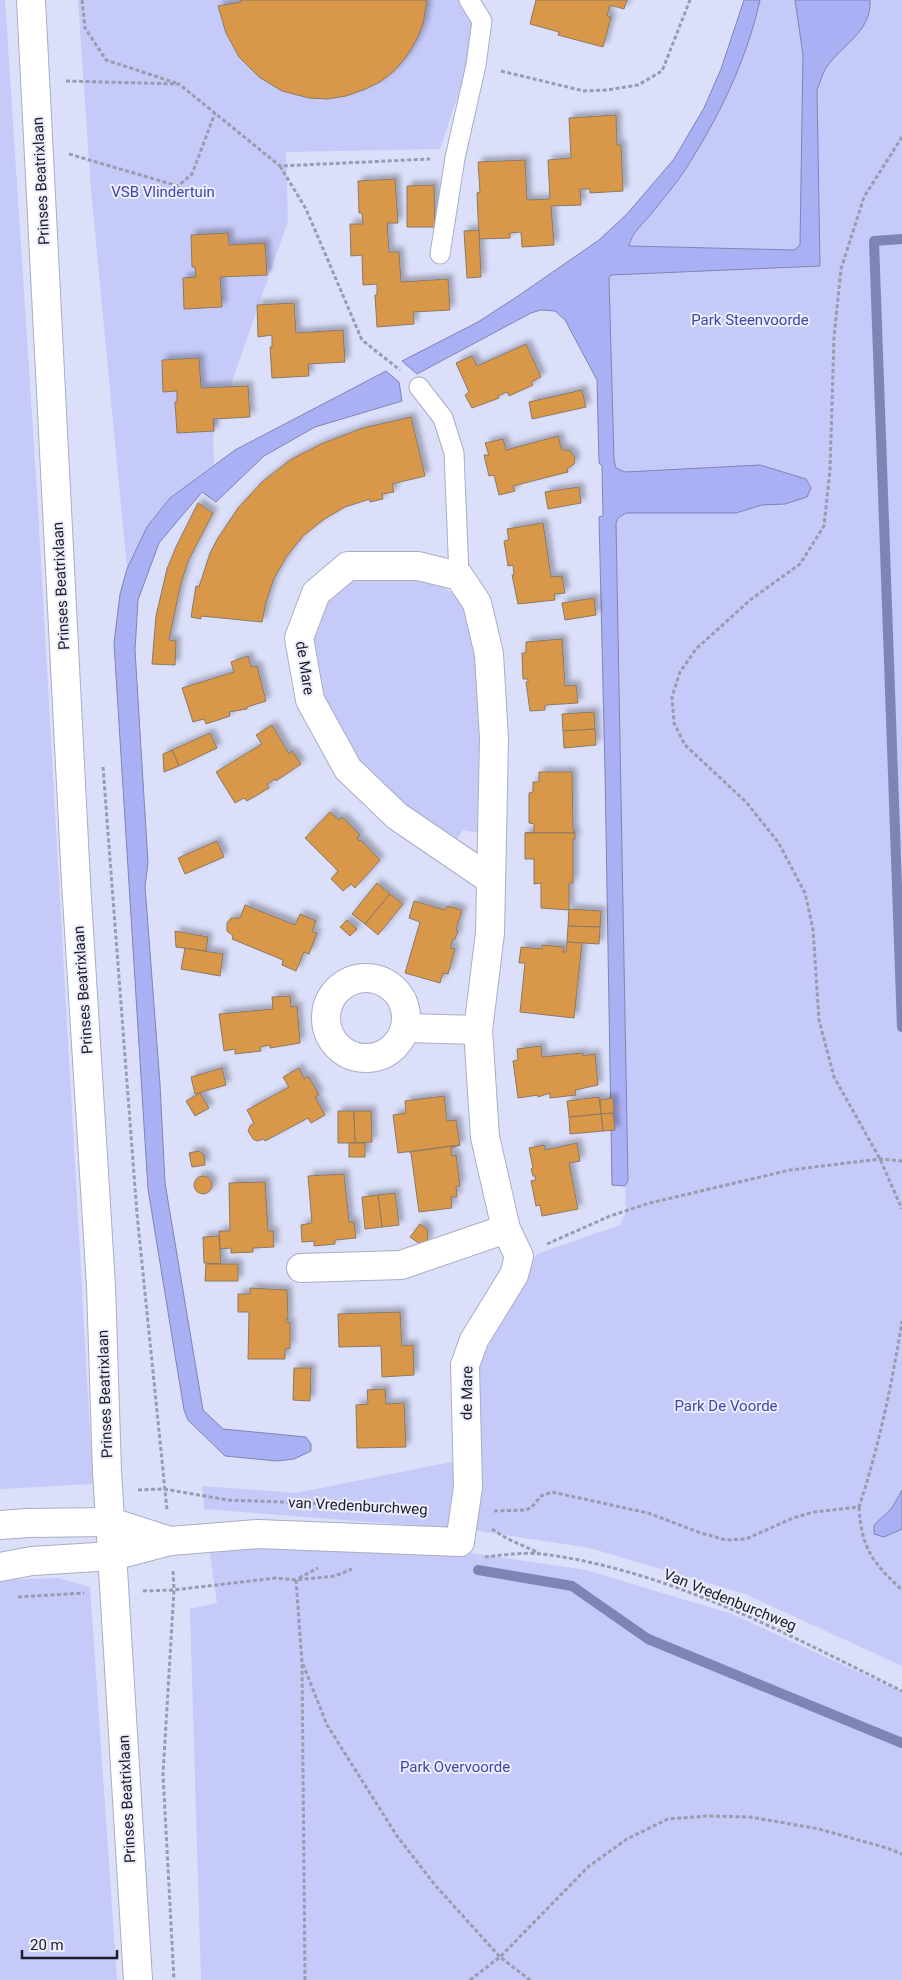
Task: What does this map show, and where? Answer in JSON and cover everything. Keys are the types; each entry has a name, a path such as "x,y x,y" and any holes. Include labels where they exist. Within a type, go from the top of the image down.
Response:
{"street":[{"name":"Prinses Beatrixlaan","path":"31,0 76,882 101,1286 107,1471 138,1980"},
{"name":"de Mare","path":"458,576 418,566 348,566 316,593 299,638 310,700 348,768 397,816 491,880"},
{"path":"458,576 477,603 489,654 494,739 490,934 478,1030 485,1137 506,1229 518,1256"},
{"path":"406,1028 478,1030"},
{"path":"301,1268 402,1265 506,1229"},
{"name":"de Mare","path":"460,1542 477,1511 468,1487 465,1365 474,1340 514,1275 518,1256"},
{"name":"van Vredenburchweg","path":"0,1525 111,1522 170,1541"},
{"name":"van Vredenburchweg","path":"0,1567 32,1561 113,1556 170,1541 258,1534 460,1542"}],"lane":[{"path":"440,254 455,158 476,65 482,22 468,0"},
{"path":"419,387 443,418 454,453 458,576"}],"path":[{"path":"82,0 85,28 106,60 179,84 280,166 306,208 362,340 388,360"},
{"path":"476,65 584,91 607,90 638,85 662,71 690,0"},
{"path":"58,81 179,84"},
{"path":"62,152 178,186 192,174 215,113"},
{"path":"902,137 864,197 841,269 834,337 830,470 824,526 800,564 750,600 696,649 680,672 672,697 674,723 684,745 746,802 778,842 805,893 813,929 819,1020 834,1077 880,1159 902,1209"},
{"path":"280,166 455,158"},
{"name":"van Vredenburchweg","path":"102,758 137,1214 164,1489 228,1500 338,1504"},
{"path":"518,1256 610,1216 650,1202 790,1170 880,1159 902,1161"},
{"path":"902,1320 894,1372 872,1468 859,1507 860,1527 865,1546 884,1573 902,1590"},
{"path":"477,1511 526,1510 532,1507 541,1496 552,1492 648,1513 726,1540 746,1539 793,1518 814,1512 859,1507"},
{"name":"Van Vredenburchweg","path":"477,1511 506,1538 541,1554 628,1572 707,1600 782,1632 902,1691"},
{"path":"174,1980 163,1774 174,1590 276,1578 296,1580 302,1662 306,1980"},
{"path":"302,1662 326,1725 397,1836 435,1885 500,1957 530,1980"},
{"path":"470,1980 500,1957 589,1866 627,1839 668,1819 707,1816 750,1817 819,1829 902,1854"}],"green space":[{"path":"0,0 5,0 37,492 93,1484 0,1489"},
{"name":"VSB Vlindertuin","path":"78,0 464,0 471,19 474,38 468,65 440,149 286,152 288,221 213,436 214,464 170,498 147,527 127,569 91,190"},
{"name":"Park Steenvoorde","path":"753,0 902,0 902,1666 745,1594 590,1548 473,1530 204,1509 202,1486 296,1493 476,1457 474,1410 480,1344 537,1254 620,1225 626,1212 596,273 710,115"},
{"path":"357,578 434,581 459,598 470,615 476,637 481,699 480,833 463,830 450,849 366,773 317,700 313,646 316,628 326,598 338,587"},
{"name":"Park Overvoorde","path":"207,1533 457,1551 586,1570 732,1614 902,1692 902,1980 201,1980 190,1609 217,1603"},
{"path":"58,1578 90,1587 117,1980 0,1980 0,1580"}],"shaded area":[{"path":"744,0 760,0 747,45 730,88 709,130 685,170 635,232 629,246 794,250 800,245 803,55 795,0 870,0 866,21 861,30 826,68 817,90 820,266 611,275 609,278 614,460 616,468 625,472 760,465 806,479 811,488 807,497 785,504 762,505 736,513 626,513 618,518 616,523 628,1181 625,1186 612,1185 599,517 603,516 602,466 599,463 597,380 565,320 555,311 541,310 531,313 417,374 402,361 478,322 518,296 599,240 627,214 674,159 704,108 721,69"},
{"path":"386,371 399,382 402,401 315,427 264,456 216,502 202,492 159,543 138,600 135,650 148,863 145,886 160,1084 165,1183 203,1410 223,1429 306,1437 311,1444 311,1451 294,1459 277,1461 225,1456 188,1420 184,1410 148,1189 114,643 120,594 127,569 147,527 170,498 235,450"},
{"path":"902,1490 902,1529 884,1537 874,1534 874,1525 892,1508"}],"building":[{"path":"241,0 427,0 423,24 416,41 394,71 380,82 363,90 346,96 328,99 309,98 282,91 259,77 239,57 226,33 218,6 241,2"},
{"path":"536,0 627,0 624,9 610,5 607,16 611,17 603,47 558,35 559,32 530,24"},
{"path":"616,115 617,145 621,145 623,191 590,193 590,189 580,189 581,205 551,206 554,245 522,247 521,232 510,233 510,238 479,239 477,193 480,192 478,162 525,160 527,200 550,199 548,160 571,158 569,118"},
{"path":"395,179 398,223 387,223 389,252 399,252 401,282 448,279 450,310 413,312 414,324 377,327 375,295 377,295 377,284 363,285 362,255 351,256 350,224 363,224 362,213 359,213 358,181"},
{"path":"434,185 435,227 407,227 407,186"},
{"path":"479,230 481,277 467,278 464,231"},
{"path":"228,233 229,245 265,243 267,275 220,277 222,307 184,309 183,278 196,277 195,267 192,267 191,235"},
{"path":"294,303 296,333 343,330 345,362 308,364 309,376 272,378 270,347 272,347 272,335 258,337 257,305"},
{"path":"526,344 541,377 531,382 533,385 509,396 507,392 498,396 499,398 472,408 465,395 469,392 456,363 472,356 477,366"},
{"path":"199,358 201,388 248,386 250,417 213,419 214,431 177,433 175,402 177,402 177,391 163,392 162,360"},
{"path":"582,390 586,407 532,419 529,402"},
{"path":"411,417 425,476 392,484 394,492 382,494 383,499 370,502 370,499 345,507 323,520 303,536 287,556 274,578 262,622 201,616 201,619 191,617 196,586 199,587 210,553 238,508 262,482 290,460 321,444 363,428"},
{"path":"558,436 562,450 569,450 575,457 574,464 567,469 568,472 513,486 515,491 499,495 494,475 489,476 484,455 489,455 485,443 503,439 506,450"},
{"path":"579,487 581,503 548,509 545,492"},
{"path":"198,503 213,513 188,561 180,587 169,640 176,641 175,665 152,664 156,616 167,569"},
{"path":"543,523 551,577 562,576 565,593 554,594 555,600 518,604 512,575 514,575 513,565 508,566 504,541 509,540 507,529"},
{"path":"594,598 596,615 565,620 562,603"},
{"path":"562,639 565,686 576,685 578,703 545,705 545,710 530,711 526,682 528,682 528,679 523,679 522,653 526,653 526,642"},
{"path":"248,656 251,667 257,666 266,701 247,707 247,709 229,712 230,716 206,724 204,719 193,722 182,688 234,672 231,662"},
{"path":"594,712 595,729 563,731 562,714"},
{"path":"272,725 289,754 292,751 301,764 276,781 275,779 267,784 269,788 247,801 244,798 235,803 216,772 262,744 256,735"},
{"path":"595,729 596,745 564,748 563,731"},
{"path":"210,733 217,748 179,766 172,750"},
{"path":"172,750 179,766 164,772 163,754"},
{"path":"539,772 572,772 573,831 575,833 525,833 534,832 534,824 529,823 529,793 533,792 533,782 539,782"},
{"path":"330,812 339,820 342,817 360,835 357,838 359,841 361,840 380,860 355,888 351,884 343,891 331,879 338,871 305,838"},
{"path":"525,833 575,833 575,839 573,839 573,883 569,883 569,910 541,908 541,883 534,884 534,859 525,859"},
{"path":"217,841 224,857 185,874 178,858"},
{"path":"377,883 390,894 365,924 352,914"},
{"path":"390,894 403,904 378,935 365,924"},
{"path":"414,901 445,910 447,906 462,910 456,930 458,931 450,948 455,949 448,974 443,973 440,983 405,973 420,922 409,918"},
{"path":"245,905 295,925 300,914 316,921 312,932 317,933 309,954 304,952 296,971 282,965 283,960 232,939 233,936 227,931 227,923 231,918 240,918"},
{"path":"569,909 601,911 600,927 568,926"},
{"path":"347,920 357,929 350,936 340,927"},
{"path":"568,926 600,927 599,944 567,942"},
{"path":"175,931 208,937 206,951 176,947"},
{"path":"567,942 582,943 574,1018 520,1012 525,963 519,963 521,947 542,949 542,945 564,947 563,952 566,952"},
{"path":"185,948 223,954 220,976 181,969"},
{"path":"290,996 291,1007 297,1006 300,1043 270,1048 270,1045 260,1047 261,1051 235,1054 235,1049 224,1051 219,1014 273,1009 272,997"},
{"path":"541,1046 542,1057 583,1053 583,1056 595,1054 598,1085 575,1090 576,1095 550,1098 550,1093 538,1097 538,1095 518,1098 513,1061 518,1060 517,1049"},
{"path":"222,1068 226,1085 195,1094 191,1077"},
{"path":"299,1068 304,1079 308,1076 319,1095 315,1097 325,1115 311,1123 308,1118 265,1141 264,1139 257,1141 253,1139 248,1131 254,1123 247,1110 289,1087 283,1077"},
{"path":"200,1093 209,1108 195,1116 186,1101"},
{"path":"444,1096 447,1121 456,1120 460,1145 398,1153 393,1115 406,1113 405,1101"},
{"path":"599,1097 601,1114 569,1117 567,1101"},
{"path":"613,1098 614,1113 601,1114 600,1100"},
{"path":"338,1111 354,1111 355,1143 338,1143"},
{"path":"354,1111 371,1111 372,1142 355,1143"},
{"path":"613,1113 615,1130 603,1131 601,1114"},
{"path":"601,1114 603,1131 570,1134 569,1117"},
{"path":"349,1143 365,1143 365,1157 349,1157"},
{"path":"577,1143 580,1161 569,1163 578,1209 542,1216 540,1205 536,1206 531,1181 536,1180 531,1169 533,1168 529,1148 544,1145 545,1150"},
{"path":"460,1145 451,1148 452,1156 456,1155 460,1186 456,1186 457,1197 451,1197 452,1208 419,1212 411,1153 409,1152"},
{"path":"199,1151 204,1155 205,1165 192,1167 189,1153"},
{"path":"344,1174 349,1222 354,1222 356,1238 335,1240 335,1244 314,1246 314,1241 302,1242 301,1225 312,1223 308,1176"},
{"path":"203,1176 209,1179 212,1185 209,1191 203,1194 197,1191 194,1185 197,1179"},
{"path":"265,1182 268,1231 273,1231 274,1247 253,1248 253,1252 231,1253 231,1248 220,1249 219,1231 230,1231 229,1183"},
{"path":"395,1193 399,1225 382,1227 378,1195"},
{"path":"378,1195 382,1227 365,1229 362,1197"},
{"path":"420,1224 427,1229 428,1239 423,1246 410,1237"},
{"path":"219,1236 221,1264 204,1263 203,1237"},
{"path":"206,1264 238,1264 238,1281 205,1281"},
{"path":"250,1288 287,1290 288,1319 286,1319 286,1322 290,1323 290,1348 285,1349 285,1359 248,1359 249,1312 238,1312 238,1294 250,1294"},
{"path":"400,1312 402,1346 413,1345 414,1375 382,1377 381,1346 339,1347 338,1314"},
{"path":"294,1368 311,1368 310,1401 293,1400"},
{"path":"385,1389 386,1404 404,1403 406,1447 357,1448 356,1405 368,1404 367,1390"}],"waterway":[{"path":"902,239 874,241 902,1027"},
{"path":"478,1570 572,1586 648,1639 902,1743"}],"park label":[{"name":"Park De Voorde","path":"726,1406"}]}
